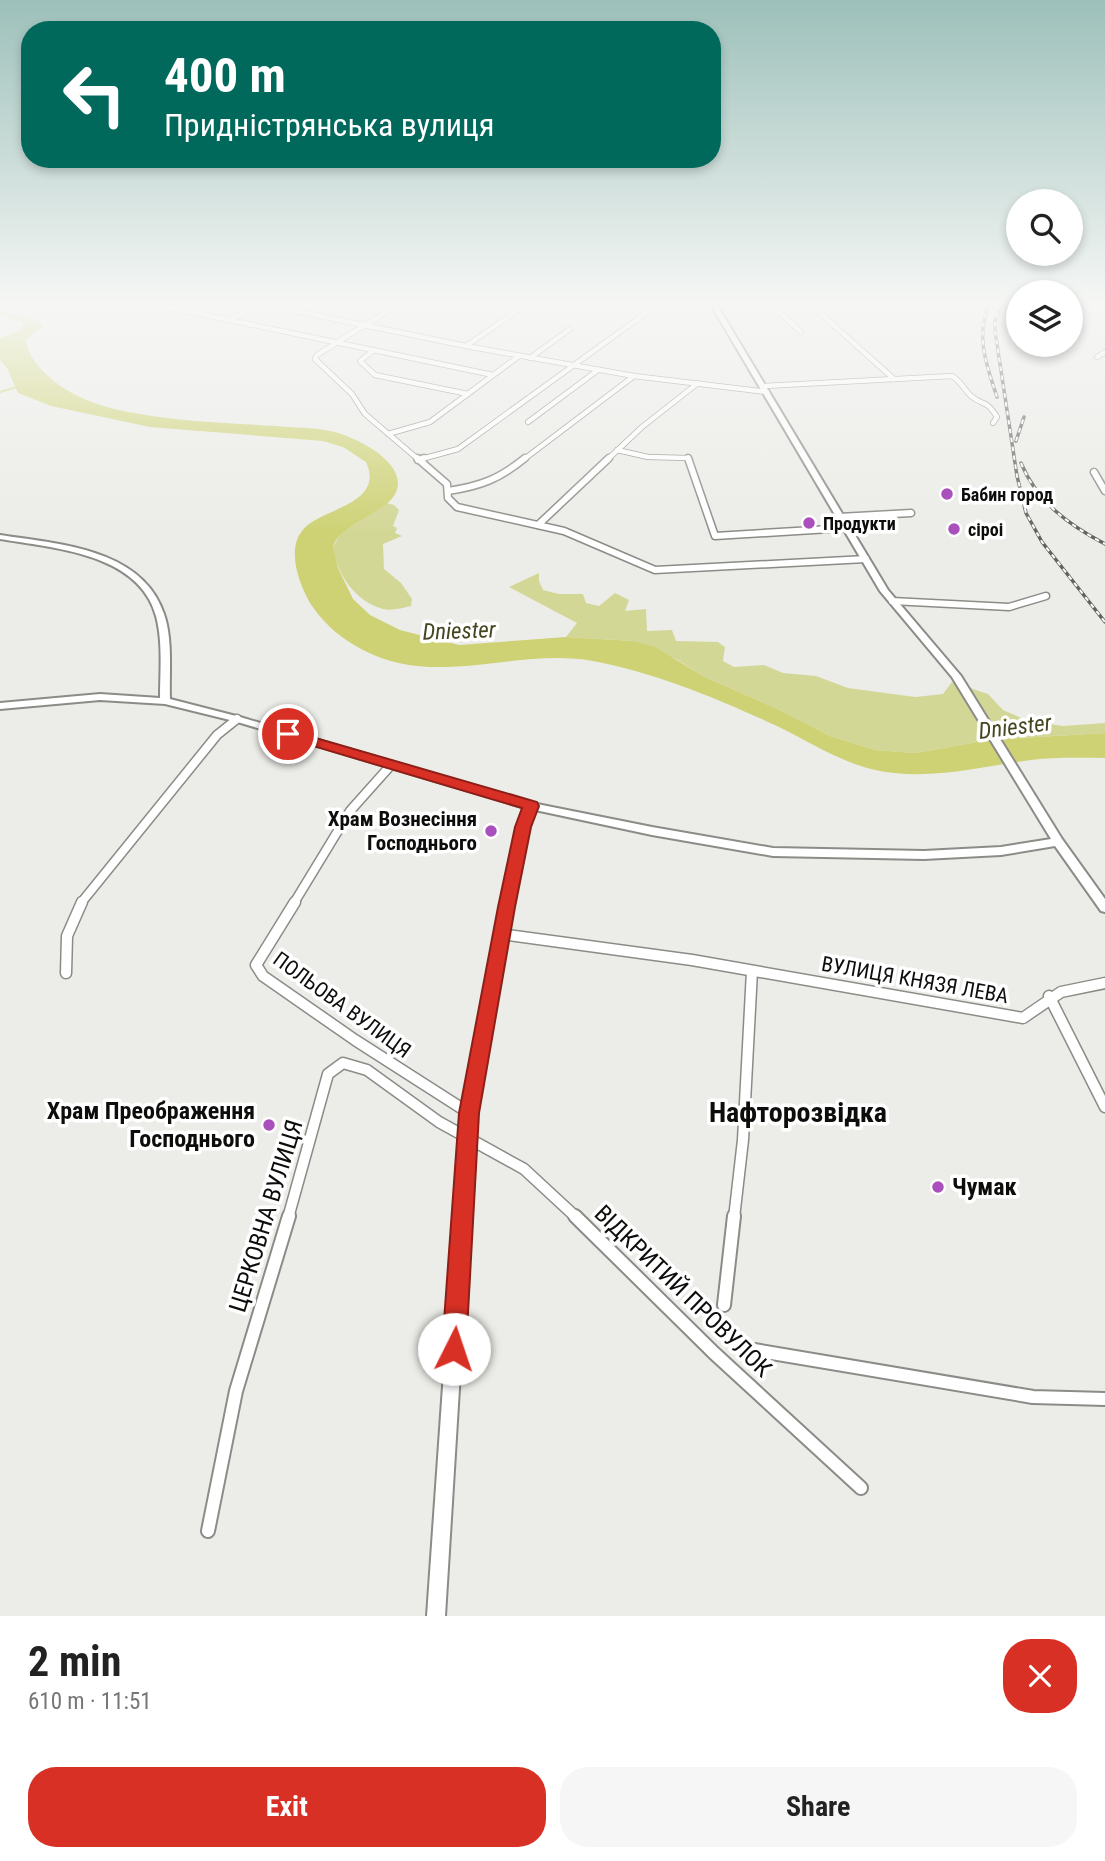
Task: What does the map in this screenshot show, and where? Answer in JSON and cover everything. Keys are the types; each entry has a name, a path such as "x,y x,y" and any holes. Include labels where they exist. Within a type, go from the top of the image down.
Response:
{"main road":[{"path":"761,380 839,517 892,601 956,676 1058,842 1105,908"},
{"path":"0,537 99,557 128,570 147,587 160,615 165,701"},
{"path":"0,706 100,697 165,701 237,719 531,806 773,852 924,855 1001,852 1058,842"},
{"path":"436,1616 469,1113 501,934 523,827 531,806"}],"street":[{"path":"338,380 352,394 359,408 447,484 448,494 466,510 578,536 655,570 866,559"},
{"path":"401,380 468,394"},
{"path":"388,434 430,422 486,380"},
{"path":"418,460 458,449 553,380"},
{"path":"528,422 584,380"},
{"path":"448,494 500,477 628,380"},
{"path":"674,380 766,389 876,380"},
{"path":"959,380 971,396 988,403 997,417 993,423"},
{"path":"538,525 617,450 698,383"},
{"path":"617,450 648,457 688,458 715,536 846,528"},
{"path":"1094,471 1105,491"},
{"path":"839,517 911,513"},
{"path":"892,601 1009,607 1046,596"},
{"path":"66,973 63,947 68,926 81,903 217,735 237,719"},
{"name":"ПОЛЬОВА ВУЛИЦЯ","path":"391,765 351,811 257,965 263,976 355,1040 469,1113"},
{"name":"ВУЛИЦЯ КНЯЗЯ ЛЕВА","path":"501,934 692,960 1023,1018 1049,996 1062,989 1105,983"},
{"path":"724,1305 743,1140 752,971"},
{"path":"1049,996 1105,1107"},
{"name":"ЦЕРКОВНА ВУЛИЦЯ","path":"208,1531 236,1391 314,1132 328,1074 343,1063 360,1066 439,1122 468,1136"},
{"name":"ВІДКРИТИЙ ПРОВУЛОК","path":"468,1136 511,1158 537,1178 714,1353 861,1488"},
{"path":"754,1350 1033,1397 1105,1399"}],"shaded area":[{"path":"12,380 53,380 66,390 99,405 122,411 205,422 310,428 339,433 361,442 390,464 396,473 396,493 380,509 347,529 338,537 333,547 338,568 353,599 370,615 400,630 459,645 566,637 633,641 655,647 705,677 782,711 830,736 875,750 915,753 989,740 1105,733 1105,758 1040,759 929,774 878,771 848,761 710,697 617,666 564,658 448,667 391,661 348,641 323,620 303,589 296,569 295,548 302,531 310,523 359,497 367,488 370,477 366,462 343,447 323,441 150,427 51,406 18,393"},
{"path":"387,503 399,510 393,526 397,528 395,533 402,536 383,544 384,569 401,583 412,599 411,606 390,610 364,600 349,586 343,577 333,547 342,531"},
{"path":"539,573 543,590 559,594 583,594 586,603 599,606 615,593 629,600 625,611 646,609 647,631 672,630 676,641 718,642 725,647 723,661 734,667 764,665 783,673 816,676 848,688 915,697 943,694 952,682 988,694 1003,710 1028,721 1063,726 1105,723 1105,733 989,740 915,753 875,750 830,736 782,711 705,677 676,659 633,641 566,637 577,623 509,587"}],"waterway":[{"path":"0,392 17,387"}],"railway":[{"path":"992,380 997,397"},
{"path":"1002,380 1017,476 1026,513 1042,542 1105,622"},
{"path":"1016,441 1024,417"},
{"path":"1021,463 1045,501 1079,529 1105,544"}],"place":[{"name":"Бабин город","path":"947,494"},
{"name":"Продукти","path":"809,523"},
{"name":"сіроі","path":"954,529"},
{"name":"Храм Вознесіння Господнього","path":"491,831"},
{"name":"Храм Преображення Господнього","path":"269,1125"},
{"name":"Чумак","path":"938,1187"}],"district":[{"name":"Нафторозвідка","path":"798,1112"}],"route":[{"path":"288,734 531,806 523,827 506,907 469,1113 454,1349"}],"water label":[{"name":"Dniester","path":"459,631"},
{"name":"Dniester","path":"1015,727"}]}
